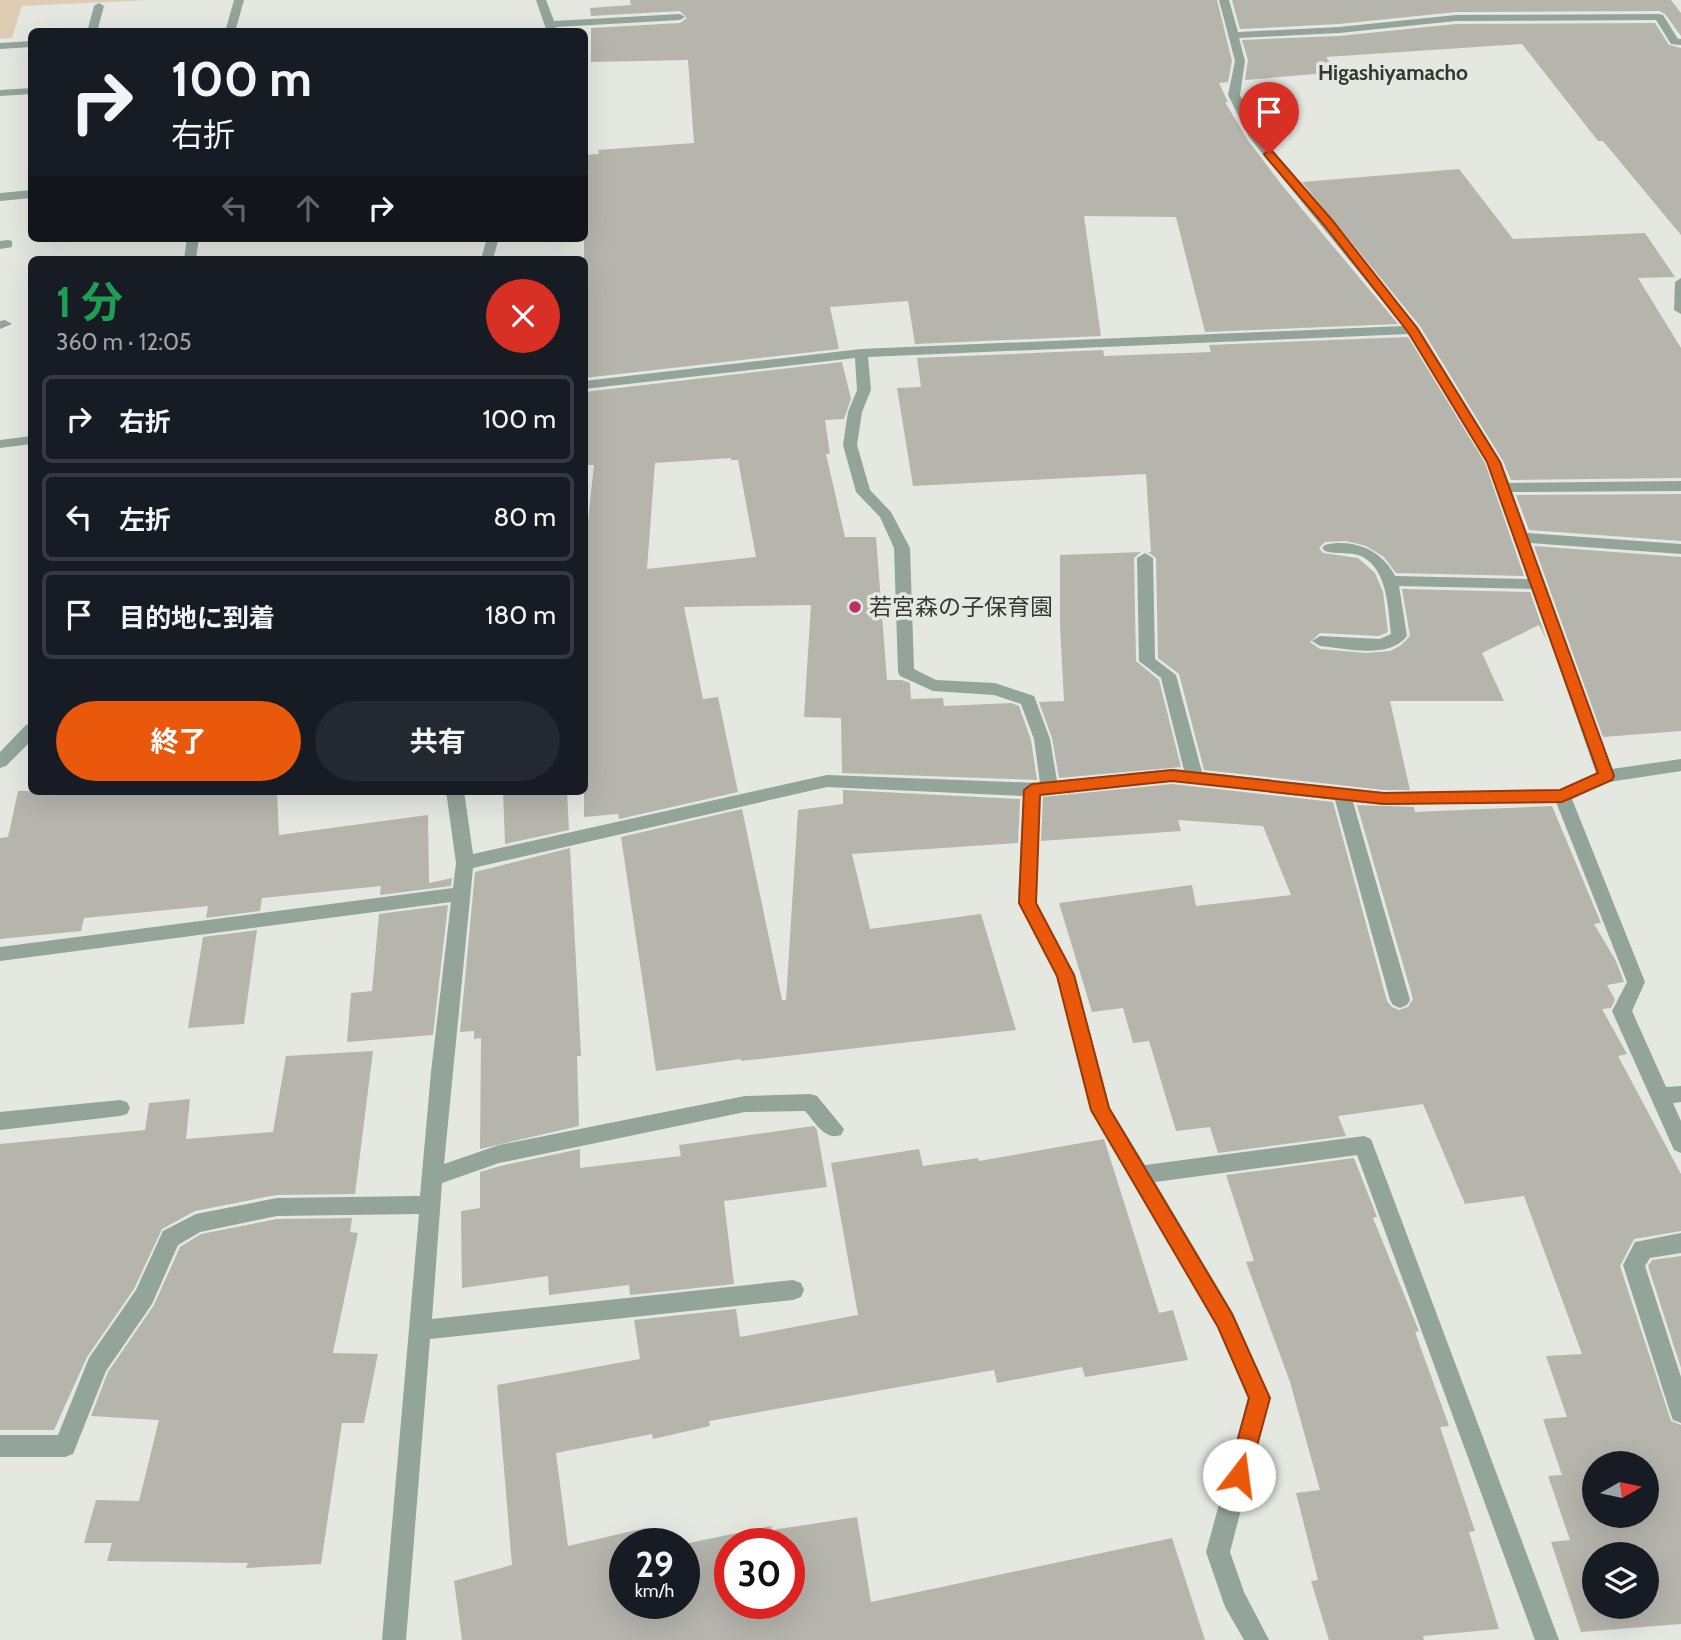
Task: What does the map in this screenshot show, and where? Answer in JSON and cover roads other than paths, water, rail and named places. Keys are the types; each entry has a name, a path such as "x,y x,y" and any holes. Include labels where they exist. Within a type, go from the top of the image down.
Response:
{"street":[{"path":"231,28 239,0"},
{"path":"541,0 552,28 680,17"},
{"path":"1224,0 1240,61 1234,95 1255,137 1413,330 1494,462 1606,776"},
{"path":"93,28 99,6"},
{"path":"1232,35 1339,30 1456,18 1659,17 1675,42 1681,42"},
{"path":"0,46 28,44"},
{"path":"0,93 28,90"},
{"path":"0,197 28,194"},
{"path":"1681,282 1681,310"},
{"path":"588,385 861,353 1413,330"},
{"path":"861,353 864,390 855,412 850,444 863,492 886,516 902,548 906,672 933,685 995,689 1028,700 1042,739 1041,789 1027,903 1066,975 1101,1110 1225,1320 1259,1398 1218,1552 1234,1598 1257,1640"},
{"path":"0,444 28,440"},
{"path":"1504,488 1681,486"},
{"path":"1521,537 1681,549"},
{"path":"1320,641 1382,645 1399,635 1391,581 1368,553 1330,548"},
{"path":"1145,558 1147,661 1168,675 1195,778"},
{"path":"1391,581 1538,584"},
{"path":"0,762 28,733"},
{"path":"466,863 827,781 1041,789 1172,775 1384,799 1562,796 1606,776 1681,765"},
{"path":"1342,794 1399,1000"},
{"path":"394,1640 441,1072 466,863 456,795"},
{"path":"1562,796 1636,982 1622,1011 1681,1144"},
{"path":"0,954 462,894"},
{"path":"1660,1096 1681,1094"},
{"path":"433,1177 499,1154 746,1104 810,1102 834,1129"},
{"path":"0,1121 120,1108"},
{"path":"1140,1175 1364,1145 1547,1640"},
{"path":"0,1446 65,1446 97,1365 144,1297 170,1238 187,1228 196,1223 277,1207 430,1205"},
{"path":"1681,1243 1643,1249 1634,1265 1681,1412"},
{"path":"420,1330 793,1290"}],"place":[{"name":"若宮森の子保育園","path":"855,607"}],"district":[{"name":"Higashiyamacho","path":"1393,72"}]}
